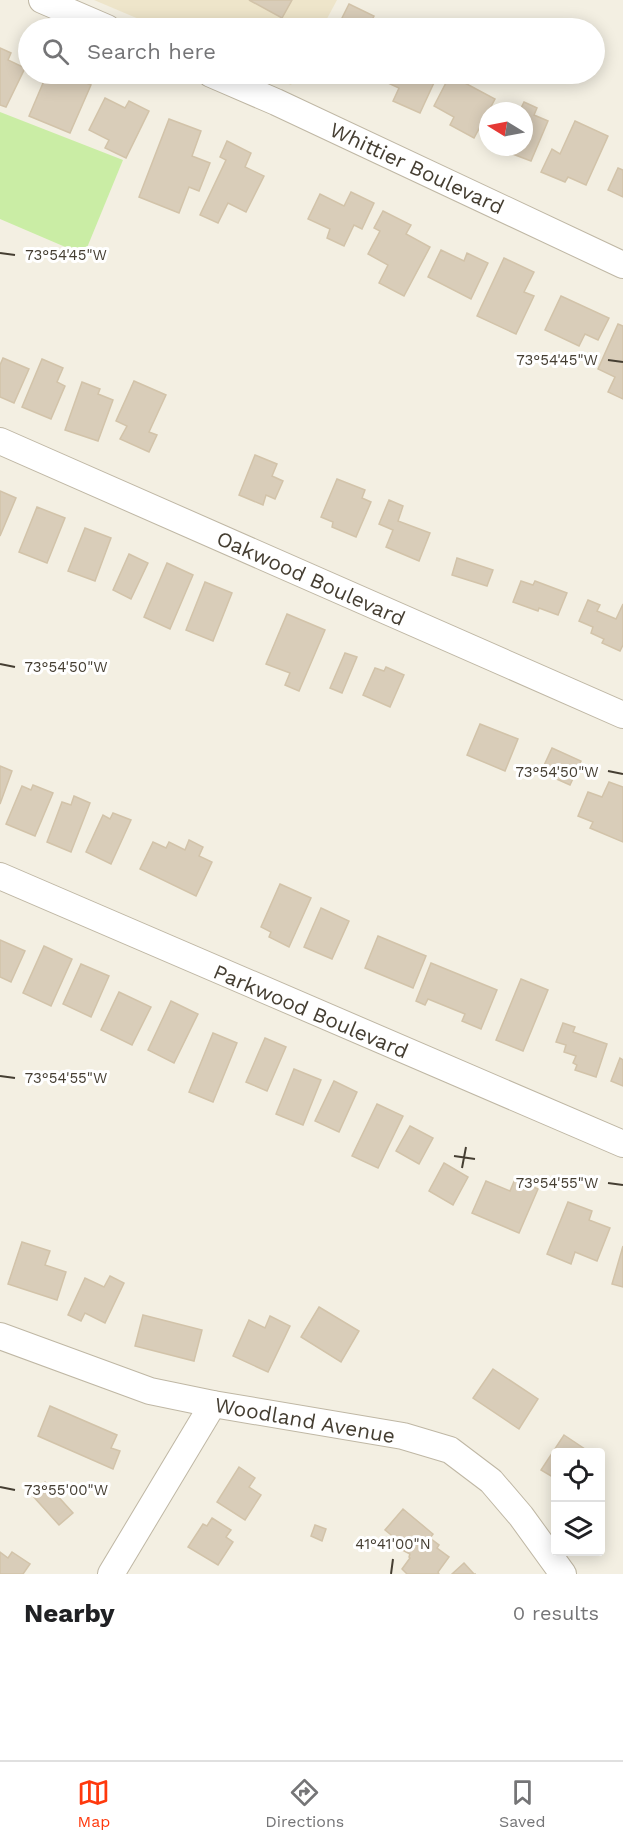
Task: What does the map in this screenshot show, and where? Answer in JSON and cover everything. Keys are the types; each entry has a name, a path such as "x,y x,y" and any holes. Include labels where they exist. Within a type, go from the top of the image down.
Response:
{"street":[{"path":"42,0 84,18"},
{"name":"Whittier Boulevard","path":"234,84 623,265"},
{"name":"Oakwood Boulevard","path":"0,441 623,715"},
{"name":"Parkwood Boulevard","path":"0,876 623,1144"},
{"name":"Woodland Avenue","path":"0,1336 150,1391 403,1436 450,1450 491,1481 521,1516 562,1574"},
{"path":"111,1574 213,1404"}],"shaded area":[{"path":"94,0 337,0 327,18 136,18"}],"green space":[{"path":"0,112 123,160 84,255 0,219"}],"building":[{"path":"249,0 292,0 282,18"},
{"path":"349,4 374,16 373,18 342,18"},
{"path":"0,48 11,53 8,60 18,65 18,82 6,107 0,105"},
{"path":"43,84 91,85 70,133 29,116"},
{"path":"390,84 433,84 420,113 393,101 399,88"},
{"path":"445,84 467,84 495,99 493,102 479,102 479,129 474,138 450,125 454,117 434,106"},
{"path":"105,98 125,108 129,101 149,111 126,158 105,148 109,140 89,130"},
{"path":"533,106 537,108 534,115 548,121 531,161 518,156 533,156"},
{"path":"169,119 201,131 192,156 210,163 199,191 189,187 179,213 139,197"},
{"path":"575,121 608,136 586,185 568,177 565,182 541,172 552,149 560,154"},
{"path":"227,141 251,153 245,167 264,176 246,212 228,203 218,223 200,215 226,160 220,157"},
{"path":"618,168 623,170 623,197 608,190"},
{"path":"351,192 374,203 362,229 354,225 344,246 327,238 330,229 308,219 320,194 344,206"},
{"path":"383,211 411,225 406,234 430,247 404,296 379,283 388,265 368,254 380,231 374,228"},
{"path":"441,250 464,261 467,253 488,263 471,299 428,277"},
{"path":"504,258 534,272 524,292 534,296 516,334 477,316"},
{"path":"561,296 609,318 598,340 585,334 579,346 545,330"},
{"path":"618,324 623,326 623,399 608,392 615,377 598,369"},
{"path":"3,358 29,369 14,403 0,397 0,365"},
{"path":"42,359 63,368 57,382 65,386 51,419 22,407"},
{"path":"134,381 166,395 149,432 157,435 149,452 120,439 127,426 116,421"},
{"path":"82,382 100,389 98,394 113,400 98,441 65,430"},
{"path":"255,455 277,464 272,476 283,481 275,499 266,495 263,505 239,495"},
{"path":"337,479 365,490 362,498 371,502 356,537 332,527 333,522 321,517"},
{"path":"0,491 16,498 0,536"},
{"path":"389,500 403,506 398,521 430,533 419,561 386,547 393,530 379,524"},
{"path":"37,507 65,518 47,563 19,552"},
{"path":"85,528 111,538 95,581 68,571"},
{"path":"129,554 148,563 131,599 113,590"},
{"path":"457,558 493,570 487,586 452,575"},
{"path":"167,563 193,575 170,629 144,617"},
{"path":"521,581 533,585 535,581 567,593 558,615 513,602"},
{"path":"205,582 232,593 213,641 186,630"},
{"path":"588,600 600,605 597,611 616,619 623,604 623,645 620,651 602,643 604,639 591,633 593,627 579,621"},
{"path":"287,614 325,630 299,691 285,685 290,673 266,664"},
{"path":"345,653 357,657 342,693 330,688"},
{"path":"386,667 404,675 390,707 363,695 375,668 384,671"},
{"path":"480,724 518,739 505,771 467,755"},
{"path":"552,748 581,761 570,785 541,772"},
{"path":"0,766 12,771 0,804"},
{"path":"609,782 623,787 623,842 590,828 593,822 578,816 588,792 602,797"},
{"path":"33,785 53,793 35,836 6,824 22,786 31,790"},
{"path":"74,796 90,803 71,852 47,842 62,802 71,805"},
{"path":"113,813 131,820 111,864 86,852 103,815 110,819"},
{"path":"189,840 203,847 199,856 212,862 196,896 140,869 153,842 166,848 169,842 185,850"},
{"path":"280,884 311,898 289,947 269,937 271,932 261,927"},
{"path":"321,908 349,921 332,959 304,947"},
{"path":"378,936 426,956 413,988 365,968"},
{"path":"0,940 25,951 11,982 0,977"},
{"path":"44,946 72,959 51,1006 23,993"},
{"path":"431,963 497,990 481,1029 462,1021 465,1014 428,999 425,1005 416,1001"},
{"path":"81,964 109,976 91,1017 63,1004"},
{"path":"521,979 548,990 523,1051 496,1040"},
{"path":"119,992 151,1007 132,1045 101,1030"},
{"path":"171,1001 198,1014 174,1063 148,1050"},
{"path":"563,1023 575,1027 573,1032 607,1044 596,1077 575,1070 577,1065 573,1063 576,1056 564,1052 566,1045 556,1042"},
{"path":"213,1033 237,1043 213,1102 189,1092"},
{"path":"265,1038 286,1047 267,1091 246,1082"},
{"path":"620,1058 623,1060 623,1086 611,1081"},
{"path":"294,1069 321,1080 303,1125 276,1114"},
{"path":"334,1081 357,1092 339,1132 315,1121"},
{"path":"377,1104 403,1116 378,1168 352,1156"},
{"path":"410,1126 433,1138 419,1164 396,1151"},
{"path":"444,1163 468,1177 453,1205 429,1191"},
{"path":"515,1179 538,1189 519,1233 472,1213 486,1181 510,1191"},
{"path":"568,1202 592,1211 589,1220 610,1228 597,1261 575,1252 571,1264 547,1254"},
{"path":"22,1242 50,1251 45,1265 66,1272 57,1300 8,1284"},
{"path":"623,1246 623,1287 612,1284"},
{"path":"110,1276 124,1283 105,1323 85,1313 81,1321 68,1315 85,1278 104,1287"},
{"path":"319,1307 359,1331 341,1362 301,1337"},
{"path":"143,1315 202,1330 194,1361 135,1346"},
{"path":"270,1316 290,1326 268,1372 233,1356 249,1320 265,1328"},
{"path":"493,1369 538,1399 519,1429 473,1398"},
{"path":"50,1406 117,1435 111,1448 120,1451 113,1469 38,1436"},
{"path":"564,1435 584,1448 555,1448"},
{"path":"551,1455 551,1476 541,1470"},
{"path":"239,1467 255,1478 249,1487 261,1495 245,1520 217,1502"},
{"path":"45,1482 73,1513 59,1525 32,1495"},
{"path":"403,1509 433,1534 430,1538 439,1545 437,1548 449,1557 438,1572 439,1574 407,1574 402,1569 410,1558 410,1554 395,1546 396,1539 385,1530"},
{"path":"212,1518 231,1530 226,1537 233,1542 218,1565 188,1547 203,1524 207,1526"},
{"path":"315,1525 326,1529 322,1541 311,1536"},
{"path":"0,1552 8,1558 12,1552 30,1564 23,1574 0,1574"},
{"path":"464,1563 474,1574 452,1574"}]}
